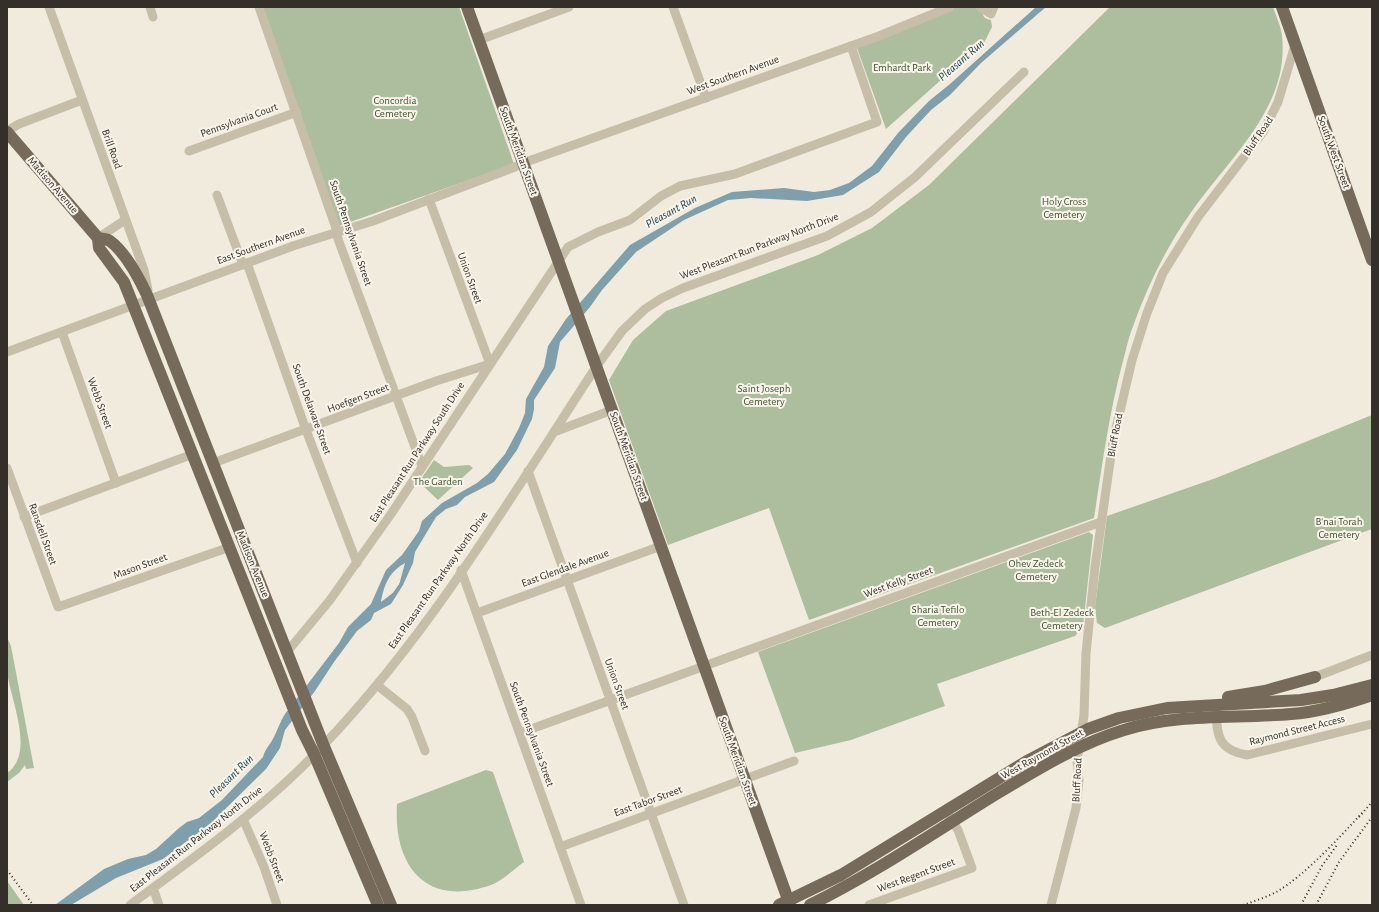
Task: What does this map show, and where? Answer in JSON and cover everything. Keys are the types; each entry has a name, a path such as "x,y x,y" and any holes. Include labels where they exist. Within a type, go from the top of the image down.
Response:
{"main road":[{"name":"South Meridian Street","path":"467,7 704,666 786,904"},
{"path":"1282,7 1295,45"},
{"name":"South West Street","path":"1295,45 1372,260"},
{"name":"Madison Avenue","path":"7,132 98,238 99,248 124,282 302,730 314,754 378,905"},
{"name":"Madison Avenue","path":"98,238 109,240 123,256 137,276 149,299 312,716 391,905"},
{"path":"1191,705 1254,693 1314,676"},
{"name":"West Raymond Street","path":"786,904 841,875 1027,761 1082,731 1134,714 1191,705 1308,700 1372,685"},
{"name":"West Raymond Street","path":"810,905 867,874 1032,772 1080,746 1114,733 1152,723 1183,718 1302,713 1337,706 1372,695"}],"street":[{"name":"Brill Road","path":"49,7 144,270 149,299"},
{"path":"150,7 153,17"},
{"name":"South Pennsylvania Street","path":"259,7 337,231 338,239 422,466"},
{"path":"479,40 569,7"},
{"path":"673,7 706,98"},
{"name":"West Southern Avenue","path":"523,162 851,46 950,7"},
{"path":"980,7 993,11"},
{"name":"Bluff Road","path":"1050,905 1074,816 1079,780 1077,760 1082,731 1087,633 1114,434 1127,378 1154,295 1171,257 1189,229 1263,132 1278,102 1295,45"},
{"name":"East Pleasant Run Parkway South Drive","path":"287,652 323,609 357,563 558,260 571,244 630,220 661,196 680,186 735,174 877,122 851,46"},
{"name":"West Pleasant Run Parkway North Drive","path":"596,367 622,331 645,309 662,298 683,288 827,236 871,212 916,177 1024,72"},
{"path":"7,132 19,124 82,100"},
{"name":"Pennsylvania Court","path":"189,151 296,112"},
{"name":"East Southern Avenue","path":"7,352 245,264 337,231 373,220 515,167 523,162"},
{"name":"South Delaware Street","path":"217,195 245,264 357,563"},
{"name":"Union Street","path":"429,199 490,364"},
{"path":"98,238 125,220"},
{"name":"Webb Street","path":"62,332 116,483"},
{"name":"Hoefgen Street","path":"213,463 481,365 490,364"},
{"name":"East Pleasant Run Parkway North Drive","path":"130,905 243,819 277,790 324,744 377,685 424,624 528,471 596,367"},
{"path":"554,432 612,410"},
{"path":"24,516 193,454"},
{"name":"Ransdell Street","path":"7,468 58,607"},
{"name":"Union Street","path":"528,471 684,905"},
{"name":"West Kelly Street","path":"520,733 1101,522"},
{"name":"Mason Street","path":"58,607 230,546"},
{"name":"East Glendale Avenue","path":"477,613 661,546"},
{"name":"South Pennsylvania Street","path":"461,570 581,905"},
{"path":"1314,676 1372,655"},
{"path":"377,685 410,713 425,751"},
{"name":"Raymond Street Access","path":"1216,704 1216,717 1219,737 1222,744 1233,751 1247,754 1372,724"},
{"name":"East Tabor Street","path":"560,847 794,761"},
{"path":"946,811 952,821"},
{"name":"Webb Street","path":"243,819 264,867 277,905"},
{"name":"West Regent Street","path":"869,905 972,868 959,834 952,821"},
{"path":"153,888 159,905"}],"green space":[{"name":"Concordia Cemetery","path":"263,7 459,7 514,164 339,226"},
{"name":"Emhardt Park","path":"953,7 978,7 987,19 991,20 992,27 982,47 942,79 886,129 856,45"},
{"name":"Holy Cross Cemetery","path":"1110,7 1273,7 1280,25 1282,36 1282,62 1277,86 1267,109 1239,151 1192,211 1166,253 1144,298 1129,337 1118,381 1106,440 1094,518 809,620 769,508 668,545 609,380 633,340 666,311 818,255 872,228 929,185"},
{"name":"B'nai Torah Cemetery","path":"1372,415 1372,529 1105,628 1097,623 1095,607 1107,516 1216,478"},
{"name":"The Garden","path":"434,460 444,467 469,465 473,468 438,500 419,482"},
{"path":"1089,532 1093,535 1083,626 1075,636 937,684 945,706 851,740 795,753 758,652"},
{"path":"7,637 11,646 34,768 26,769 25,765 19,773 7,782 7,773 15,764 20,753 21,739 7,671"},
{"path":"486,770 493,772 524,862 504,878 495,883 468,891 448,891 432,886 418,876 408,863 401,846 397,826 397,804"},
{"path":"7,881 24,905 7,905"}],"water":[{"name":"Pleasant Run","path":"1036,7 1046,7 981,63 950,95 931,110 906,137 879,172 843,195 807,201 751,198 728,200 684,220 636,252 602,290 590,307 560,342 555,368 534,400 532,419 517,450 494,482 465,497 457,505 446,509 436,517 415,552 413,563 403,585 391,604 374,613 371,620 357,631 315,691 285,730 280,748 266,769 210,824 163,859 116,878 71,905 55,905 104,869 128,859 146,855 156,849 187,822 199,818 222,800 263,757 285,714 339,643 348,627 371,604 386,570 402,555 419,531 422,521 442,503 477,483 488,474 505,454 525,413 526,399 544,367 548,346 566,319 630,245 695,208 732,192 784,188 814,192 830,190 849,183 872,166 898,133 929,101","holes":["405,563 398,589 381,602 384,590 391,575"]}],"waterway":[{"name":"Pleasant Run","path":"392,596 401,583"}],"railway":[{"path":"1359,817 1372,802"},
{"path":"1243,905 1270,895 1288,884 1322,855 1362,813"},
{"path":"1316,905 1339,862 1372,817"},
{"path":"1301,905 1322,866 1337,845"},
{"path":"7,870 33,905"}],"park label":[{"name":"Saint Joseph Cemetery","path":"764,394"},
{"name":"Ohev Zedeck Cemetery","path":"1036,569"},
{"name":"Sharia Tefilo Cemetery","path":"938,615"},
{"name":"Beth-El Zedeck Cemetery","path":"1062,618"}]}
